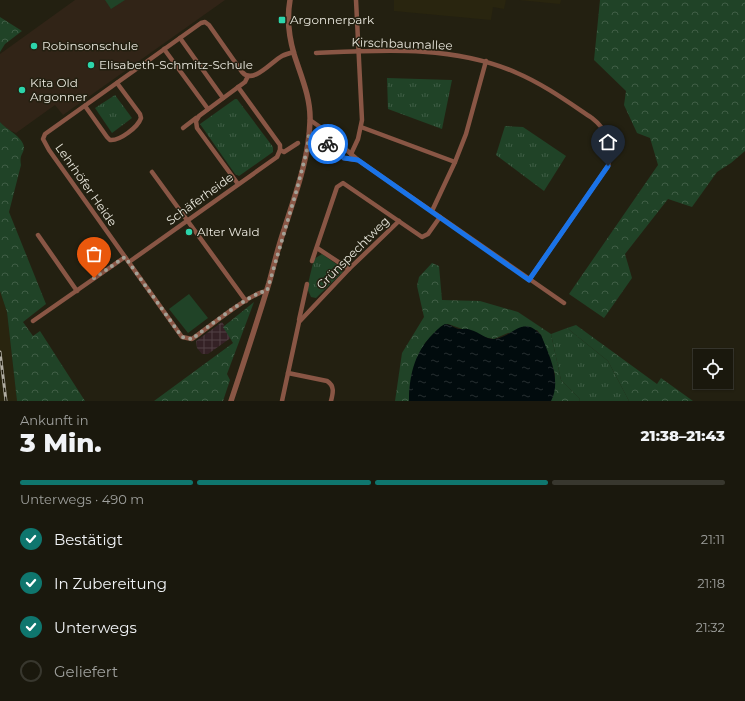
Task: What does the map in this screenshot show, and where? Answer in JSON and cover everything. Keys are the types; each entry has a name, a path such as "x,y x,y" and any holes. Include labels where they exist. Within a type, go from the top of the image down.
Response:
{"street":[{"path":"231,401 267,291 307,150 310,120 309,103 305,85 294,52 289,21 290,0"},
{"path":"351,154 357,144 361,127 356,0"},
{"path":"117,83 140,114 141,118 138,124 118,139 110,140 85,106 164,49 201,23 205,22 209,25 242,72 248,76 257,74 282,56 294,52"},
{"path":"180,38 223,98"},
{"path":"164,49 208,109"},
{"name":"Kirschbaumallee","path":"316,53 358,51 426,52 462,56 486,61 530,79 592,118 602,128 610,159 606,170 529,280"},
{"path":"432,211 455,162 466,134 486,61"},
{"path":"183,128 245,82 248,76"},
{"path":"238,87 280,145 280,150"},
{"name":"Lehrhöfer Heide","path":"85,106 45,134 43,139 46,146 182,337 192,339 246,301 262,291 267,291"},
{"path":"199,116 196,121 197,128 238,184"},
{"path":"310,120 358,160 564,303"},
{"path":"361,127 455,162"},
{"path":"309,134 323,140 344,158 358,160"},
{"name":"Schäferheide","path":"129,262 277,157 280,150 284,152 298,143"},
{"path":"152,172 246,301"},
{"path":"312,261 337,187 343,183 399,221"},
{"name":"Grünspechtweg","path":"299,322 349,269 399,221 418,234 424,236 428,234 440,217"},
{"path":"38,235 77,291"},
{"path":"317,248 349,269"},
{"path":"33,321 125,257"},
{"name":"Grünspechtweg","path":"282,401 307,284"},
{"path":"288,372 330,383 333,392 331,401"}],"shaded area":[{"name":"Elisabeth-Schmitz-Schule","path":"75,0 225,0 63,115 55,105 16,133 6,129 0,122 0,54"},
{"path":"394,0 506,0 504,9 493,7 491,20 394,11"},
{"path":"519,0 561,0 560,4"},
{"path":"0,291 7,312 17,401 0,401"},
{"path":"222,322 232,337 208,354 202,354 197,348 196,341"}],"green space":[{"path":"105,0 125,0 111,9"},
{"path":"600,0 745,0 745,151 717,172 692,207 668,199 625,254 632,278 604,318 569,294 658,165 650,138 637,133 624,105 626,91 594,60"},
{"path":"0,17 22,31 5,44 0,52"},
{"path":"387,78 452,80 442,129 388,109"},
{"path":"115,95 132,118 112,133 95,108"},
{"path":"237,99 273,147 273,152 239,176 235,174 200,124"},
{"path":"0,122 23,143 24,147 21,156 21,165 9,212 46,304 23,322 33,336 40,331 85,401 17,401 7,312 0,291"},
{"path":"505,126 523,127 566,156 544,191 496,155"},
{"path":"322,254 342,268 343,272 316,298 311,297 307,288 314,259"},
{"path":"432,263 439,266 442,300 480,301 518,312 551,334 561,380 580,399 579,401 551,401 555,374 541,335 537,330 508,333 494,339 448,324 442,326 425,343 409,393 409,401 395,401 402,353 424,317 417,286 419,277"},
{"path":"189,294 208,318 188,333 169,309"},
{"path":"254,302 227,374 230,380 223,401 154,401 233,343 223,327"},
{"path":"576,325 657,384 661,378 693,401 629,401 608,361 567,328"},
{"path":"567,328 608,361 629,401 579,401 580,399 561,380 551,334"}],"water":[{"path":"445,324 459,329 470,329 488,338 494,339 507,335 518,328 528,326 534,329 541,335 555,376 554,393 551,401 409,401 411,375 416,359 430,337"}],"railway":[{"path":"0,352 6,401"}],"way so far":[{"path":"94,278 125,257 182,337 192,339 251,297 262,291 267,291 283,232 297,189 307,150 309,134 328,144"}],"place":[{"name":"Argonnerpark","path":"282,20"},
{"name":"Robinsonschule","path":"34,46"},
{"name":"Elisabeth-Schmitz-Schule","path":"91,65"},
{"name":"Kita Old Argonner","path":"22,90"},
{"name":"Alter Wald","path":"189,232"}],"route":[{"path":"328,144 344,158 358,160 529,280 604,174 608,166"}]}
